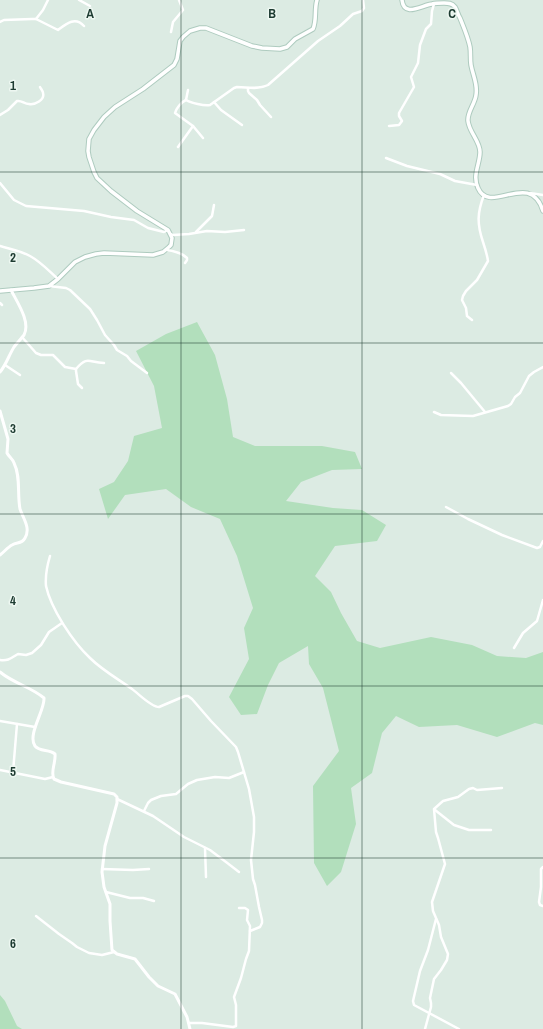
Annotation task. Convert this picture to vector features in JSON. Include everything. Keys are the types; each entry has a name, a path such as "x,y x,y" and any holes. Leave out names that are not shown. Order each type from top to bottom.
{"main road":[{"path":"0,291 49,286 74,262 90,256 104,253 153,255 167,250 172,241 171,234 168,230 136,211 111,191 98,178 91,163 88,151 89,140 94,130 104,117 115,107 143,90 174,65 177,59 180,41 190,31 206,28 252,46 284,48 313,29 316,22 316,0"},
{"path":"402,0 404,6 411,10 434,4 451,4 455,7 466,33 477,88 475,100 468,116 468,122 480,150 475,178 478,188 484,195 491,198 520,192 530,193 537,198 543,211"}],"street":[{"path":"36,19 44,10 48,0"},
{"path":"79,0 90,6"},
{"path":"170,32 174,22 184,10 179,0"},
{"path":"186,100 191,103 206,106 234,88 261,87 271,83 318,41 340,26 353,14 362,11 364,8 363,0"},
{"path":"389,126 399,125 402,121 399,113 414,87 412,77 418,63 420,46 426,29 431,24 434,4"},
{"path":"0,22 4,20 36,19 56,29 59,29 72,22 79,22 84,26"},
{"path":"0,115 8,110 17,101 30,104 40,100 44,93 40,87"},
{"path":"248,88 248,92 257,100 271,117"},
{"path":"188,90 186,100 182,102 176,113 193,126 203,138"},
{"path":"214,102 221,110 242,125"},
{"path":"178,147 193,126"},
{"path":"386,158 407,166 440,174 455,181 477,185"},
{"path":"0,183 14,200 26,206 84,211 134,220 148,228 164,232 168,230"},
{"path":"530,193 543,195"},
{"path":"472,320 467,316 466,308 462,300 466,291 477,280 488,261 478,218 484,195"},
{"path":"195,233 212,216 214,205"},
{"path":"171,234 173,236 207,230 225,232 244,230"},
{"path":"0,246 31,256 58,279"},
{"path":"167,250 186,256 187,259 185,263"},
{"path":"49,286 69,289 77,296 90,309 105,335 117,350 127,356 131,361 147,373"},
{"path":"0,372 14,347 26,330 25,321 12,290"},
{"path":"22,337 36,353 40,355 53,355 65,367 76,369"},
{"path":"82,388 77,380 76,369 80,364 91,360 104,363"},
{"path":"5,365 20,375"},
{"path":"434,412 441,415 473,416 508,406 522,390 529,376 543,368"},
{"path":"451,373 485,412"},
{"path":"0,411 8,440 7,455 14,461 16,468 20,510 28,530 23,542 12,545 0,555"},
{"path":"446,507 502,535 537,548 541,547 543,541"},
{"path":"50,556 46,570 46,585 49,596 62,623 74,640 90,658 155,707 159,707 188,696 236,747 249,789 254,817 251,860 253,879 256,885 262,923 260,927 250,930"},
{"path":"514,648 523,633 537,621 543,600"},
{"path":"0,660 10,660 18,654 26,655 32,653 41,645 49,632 62,623"},
{"path":"0,672 44,698 44,705 35,727 33,739 36,747 55,754 52,774 56,780 116,795 118,799 144,811 184,837 206,848 239,872"},
{"path":"0,721 35,727"},
{"path":"13,772 17,724"},
{"path":"0,770 45,779 53,777"},
{"path":"144,811 151,800 161,796 176,794 188,784 197,780 215,777 229,778 244,772"},
{"path":"434,809 443,801 458,797 469,789 473,788 477,790 502,788"},
{"path":"118,799 105,846 102,869 102,880 110,904 112,950 117,954 134,959 158,986 175,994 181,1003 190,1029"},
{"path":"434,809 454,825 469,830 491,830"},
{"path":"425,1029 430,1012 430,998 434,979 447,960 448,954 437,918 433,911 432,902 445,864 436,832 434,809"},
{"path":"206,848 206,877"},
{"path":"543,866 541,869 539,902 540,905 543,906"},
{"path":"102,869 148,869"},
{"path":"106,892 130,898 143,898 154,901"},
{"path":"189,1023 202,1023 231,1028 236,1026 236,1005 234,997 248,954 250,930 248,910 245,908 239,908"},
{"path":"36,916 77,947 89,953 102,955 114,952"},
{"path":"437,918 428,950 420,970 413,1001 414,1005 430,1012 459,1029"}],"green space":[{"path":"197,322 215,355 227,399 233,437 255,446 322,446 355,452 362,469 332,470 301,482 286,501 333,508 362,510 386,525 377,541 335,546 315,576 331,592 357,641 380,648 431,637 472,645 497,656 526,658 543,652 543,725 535,723 497,737 457,725 419,727 396,716 382,733 372,773 351,788 356,824 341,872 327,886 314,863 313,786 339,751 323,688 309,664 308,646 279,663 268,685 257,714 241,715 229,697 249,659 244,628 253,608 237,556 220,519 191,507 166,489 125,495 108,519 99,489 114,482 128,461 134,436 162,428 154,386 136,351 166,334"},
{"path":"0,995 5,1001 17,1026 22,1029 0,1029"}]}
